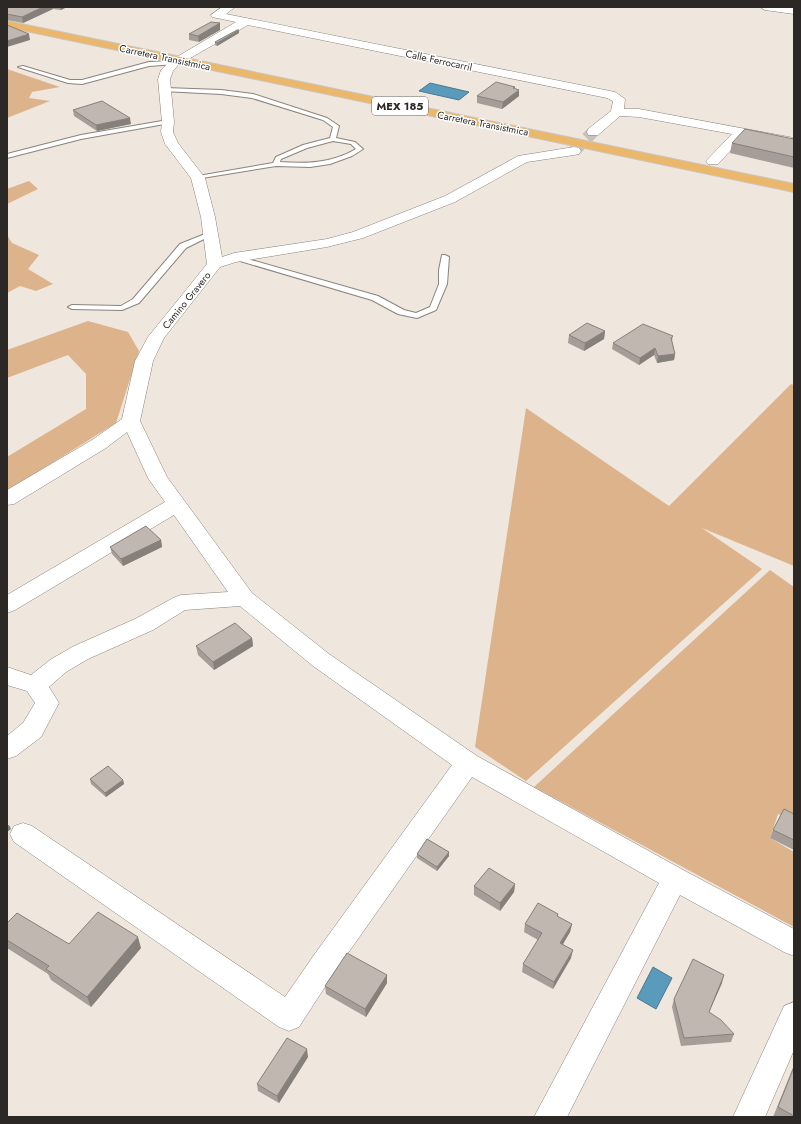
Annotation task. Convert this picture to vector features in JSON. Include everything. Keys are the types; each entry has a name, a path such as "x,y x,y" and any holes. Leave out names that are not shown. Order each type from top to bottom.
{"main road":[{"name":"Carretera Transistmica","path":"7,15 181,59 271,70 794,177"},
{"name":"Carretera Transistmica","path":"7,24 181,59 794,188"}],"street":[{"path":"207,7 226,9"},
{"path":"760,8 794,11"},
{"path":"226,9 216,15 246,21"},
{"path":"181,59 246,21"},
{"name":"Calle Ferrocarril","path":"246,21 611,95 619,99 617,112"},
{"name":"Camino Gravero","path":"131,421 144,361 156,337 215,264 208,217 198,178 172,144 167,132 168,122 164,78 167,70 181,59"},
{"path":"593,132 617,112 639,113 794,142"},
{"path":"714,161 741,132"},
{"path":"215,264 234,258 327,243 358,235 450,199 523,159 574,152"},
{"path":"7,499 99,444 131,421 158,478 244,598 321,660 468,763 675,879 794,943"},
{"path":"7,605 177,504"},
{"path":"35,685 58,666 80,653 145,624 181,603 244,598"},
{"path":"7,676 35,685 47,703 32,730 7,750"},
{"path":"24,834 289,1017 324,964 468,763"},
{"path":"550,1117 675,879"},
{"path":"749,1117 794,1016"}],"lane":[{"path":"21,67 70,82 82,82 149,64 181,59"},
{"path":"165,90 220,92 253,96 325,119 336,126 333,139"},
{"path":"7,156 81,137 168,122"},
{"path":"198,178 276,164 326,164 347,157 360,149 353,143 333,139 316,142 293,150 278,158 276,164"},
{"path":"72,307 122,308 136,301 183,246 210,234"},
{"path":"234,258 375,298 401,312 418,316 433,308 443,284 445,257"}],"shaded area":[{"path":"7,69 60,87 32,92 29,98 50,101 7,118"},
{"path":"29,181 38,189 7,204 7,189"},
{"path":"7,235 12,243 39,255 28,269 53,284 36,291 20,286 7,293"},
{"path":"88,321 128,332 139,351 116,423 7,491 7,457 86,409 86,374 68,355 7,378 7,350"},
{"path":"791,384 794,385 794,566 702,528 762,569 526,781 475,747 526,408 669,506"},
{"path":"770,570 794,587 794,820 778,814 770,838 794,852 794,927 534,787"}],"water":[{"path":"430,83 469,92 459,100 419,91"},
{"path":"653,967 672,978 656,1009 637,998"}],"building":[{"path":"7,7 43,7 22,17 7,14"},
{"path":"211,22 220,23 198,36 189,34"},
{"path":"7,25 29,34 7,41"},
{"path":"239,30 217,43 215,42"},
{"path":"496,82 515,87 513,88 519,90 503,102 477,96"},
{"path":"102,101 130,118 96,125 73,110"},
{"path":"745,129 794,139 794,157 732,143"},
{"path":"587,323 605,331 585,343 569,335"},
{"path":"643,324 673,336 671,338 675,354 658,356 655,348 640,358 613,343"},
{"path":"146,526 161,540 121,559 110,547"},
{"path":"235,623 252,638 213,662 196,646"},
{"path":"108,766 123,780 105,793 90,779"},
{"path":"784,809 794,814 794,840 773,830"},
{"path":"427,839 449,852 437,867 417,854"},
{"path":"489,868 515,884 500,903 474,886"},
{"path":"538,903 572,924 560,943 573,950 554,982 523,964 542,933 525,924"},
{"path":"98,912 138,937 87,997 46,969 49,966 7,940 7,923 17,913 69,944"},
{"path":"347,953 387,975 365,1009 325,986"},
{"path":"693,959 724,975 709,1012 721,1020 734,1034 684,1038 674,999"},
{"path":"287,1038 307,1049 277,1096 257,1084"},
{"path":"794,1067 794,1116 778,1107"}],"tunnel":[{"path":"574,151 593,132"}]}
